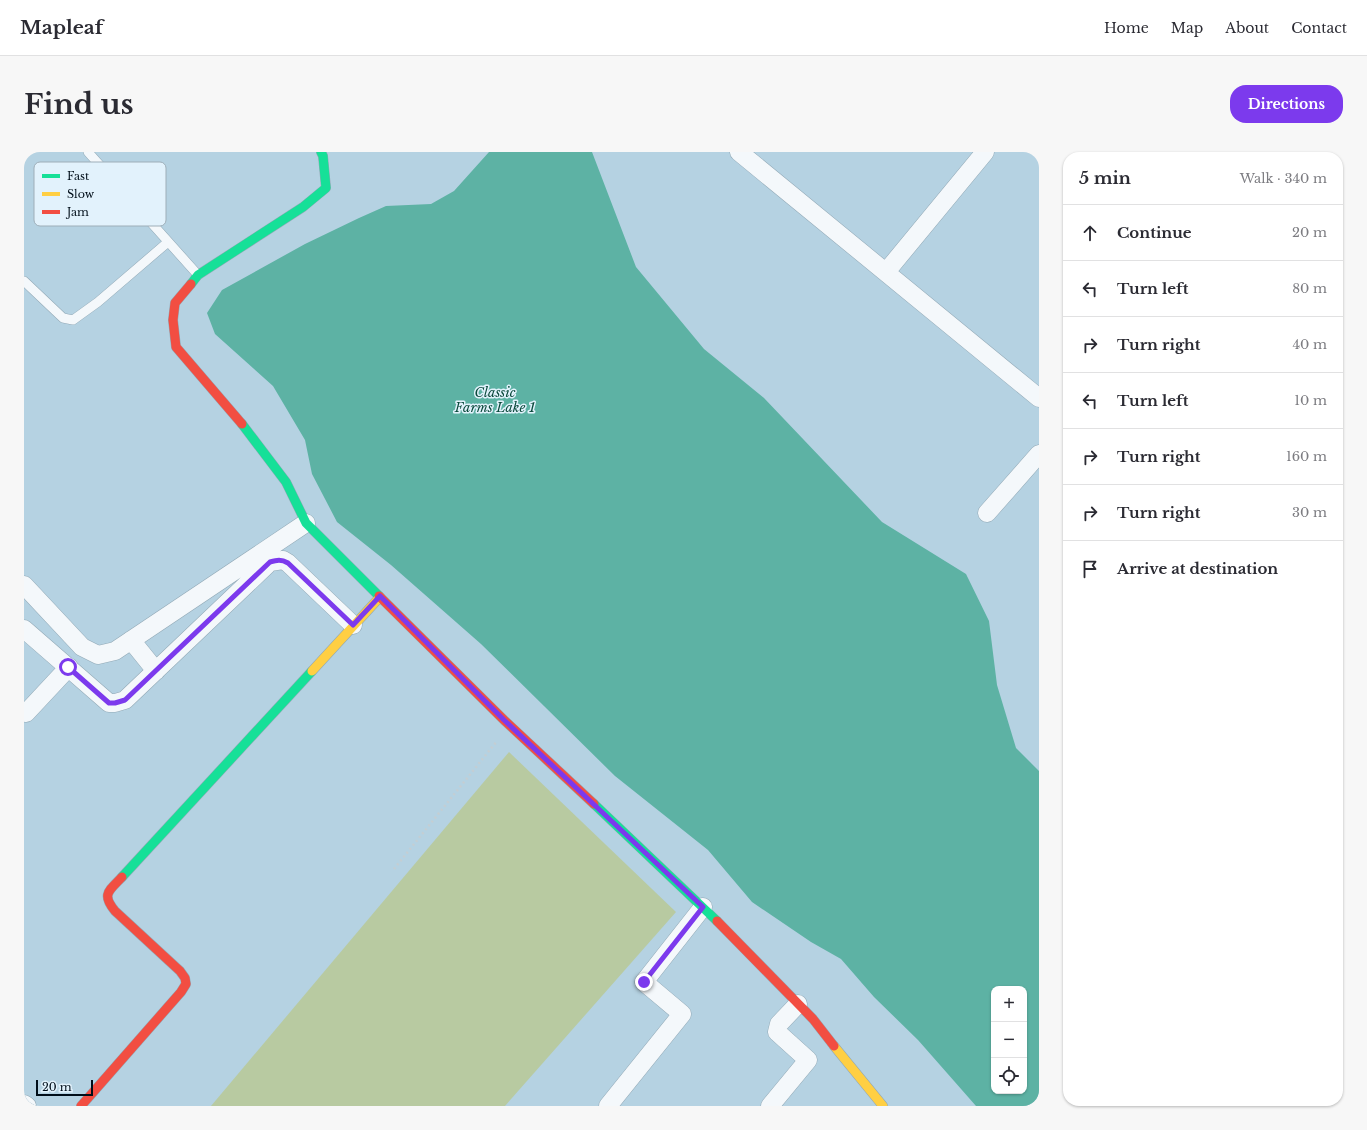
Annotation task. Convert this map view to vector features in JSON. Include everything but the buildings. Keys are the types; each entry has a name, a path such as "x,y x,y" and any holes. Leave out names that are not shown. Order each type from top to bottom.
{"street":[{"path":"320,152 323,156 326,188 303,207 198,275 175,303 173,320 176,347 240,422 286,482 306,523 510,725 703,907 813,1019 883,1106"},
{"path":"739,152 1039,398"},
{"path":"886,272 985,152"},
{"path":"987,513 1039,454"},
{"path":"24,585 82,647 98,655 106,654 115,651 306,523"},
{"path":"24,629 109,703 115,703 125,700 270,562 283,560 288,563 353,625"},
{"path":"81,1106 181,992 186,984 185,978 180,971 115,911 108,902 107,896 111,889 380,596"},
{"path":"131,640 156,671"},
{"path":"26,713 68,667"},
{"path":"608,1106 682,1014 644,982 703,907"},
{"path":"770,1106 808,1060 777,1032 779,1024 798,1004"}],"lane":[{"path":"88,152 97,162"},
{"path":"154,226 198,275"},
{"path":"24,281 63,318 73,320 98,302 168,242"}],"path":[{"path":"394,869 510,725"}],"shaded area":[{"path":"509,752 676,912 505,1106 211,1106"}],"water":[{"name":"Classic Farms Lake 1","path":"489,152 592,152 636,267 704,349 764,398 882,522 966,574 989,621 997,685 1016,748 1039,771 1039,1106 976,1106 918,1040 874,997 841,959 811,942 752,902 708,850 615,776 481,644 391,565 337,522 312,474 305,440 273,386 215,334 207,313 222,290 305,244 386,206 431,204 454,191"}],"traffic: fast":[{"path":"191,284 198,275 303,207 326,188 323,156 321,152"},
{"path":"242,424 286,482 306,523 379,596"},
{"path":"122,877 312,671"},
{"path":"594,804 717,921"}],"traffic: slow":[{"path":"312,671 380,597"},
{"path":"834,1046 883,1106"}],"traffic: jam":[{"path":"191,284 175,303 173,320 176,347 242,424"},
{"path":"379,596 504,720 594,804"},
{"path":"81,1106 181,992 186,984 185,978 180,971 115,911 108,900 108,893 110,889 122,877"},
{"path":"717,921 813,1019 834,1046"}],"route":[{"path":"68,667 109,703 125,700 270,562 278,560 283,560 294,568 353,625 380,596 504,720 703,907 644,982"}]}
